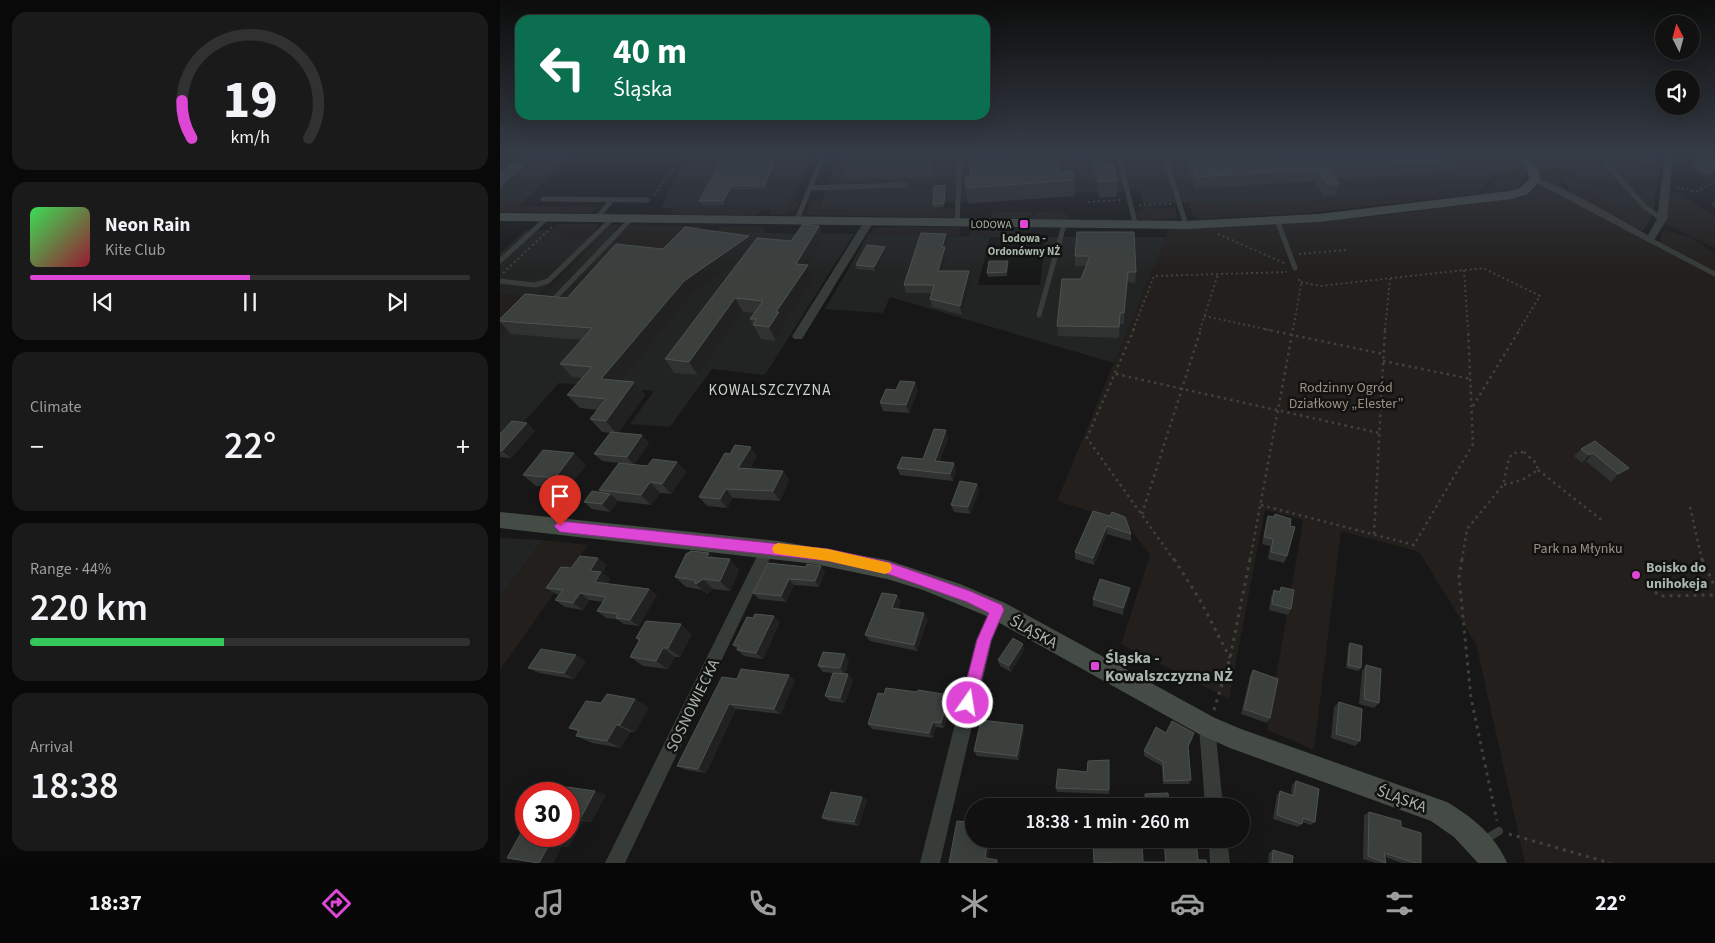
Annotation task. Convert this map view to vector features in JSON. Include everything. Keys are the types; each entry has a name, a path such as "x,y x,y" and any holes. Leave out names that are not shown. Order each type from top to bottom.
{"street":[{"name":"LODOWA","path":"500,217 548,224 596,218 868,223 1191,225 1360,214 1514,194"},
{"path":"1569,195 1650,240 1662,219 1665,194"},
{"path":"798,336 868,223"},
{"name":"ŚLĄSKA","path":"500,520 828,555 888,568 943,586 997,610 1207,726 1238,740 1438,811 1490,837 1494,863"},
{"name":"SOSNOWIECKA","path":"615,863 768,548"},
{"path":"930,863 982,649 997,610"},
{"path":"1207,726 1213,798"},
{"path":"1219,848 1220,863"}],"lane":[{"path":"796,222 807,194"},
{"path":"957,224 958,194"},
{"path":"1127,194 1136,226"},
{"path":"1177,194 1191,225"},
{"path":"1633,194 1644,208 1662,219"},
{"path":"543,199 648,201"},
{"path":"596,218 612,200"},
{"path":"500,281 535,285 548,281 612,219"},
{"path":"553,300 631,219"},
{"path":"1277,220 1295,268"},
{"path":"500,261 548,224"},
{"path":"1039,314 1064,225"},
{"path":"1650,240 1715,274"}],"path":[{"path":"648,201 653,194"},
{"path":"1088,202 1121,200"},
{"path":"1130,205 1167,203 1180,205"},
{"path":"500,275 548,224"},
{"path":"1191,225 1295,268"},
{"path":"1290,254 1346,250"},
{"path":"1301,282 1320,286 1483,268 1540,296 1472,408"},
{"path":"1261,505 1414,545 1473,444 1464,270"},
{"path":"1207,726 1220,694 1230,658 1261,505 1301,282 1296,271 1154,276 1116,374 1087,438 1142,514 1214,623 1230,658"},
{"path":"1142,514 1218,274"},
{"path":"1374,534 1383,354 1390,279"},
{"path":"1204,316 1383,354"},
{"path":"1383,361 1471,378"},
{"path":"1116,374 1379,433"},
{"path":"1604,522 1538,470 1536,463 1531,457 1524,452 1513,453 1509,458 1503,484 1467,529 1459,577 1471,698 1490,837 1610,863"},
{"path":"1503,484 1523,480 1533,476 1538,470"},
{"path":"1690,506 1704,567 1715,587"},
{"path":"1655,592 1660,596 1715,596"}],"shaded area":[{"path":"500,194 531,194 519,206 500,206"},
{"path":"668,194 792,194 786,209 661,208"},
{"path":"824,194 1075,194 1075,196 967,204 967,201 935,203 933,211 819,210"},
{"path":"1099,194 1117,194 1117,196 1100,198"},
{"path":"1140,194 1409,194 1219,207 1201,202 1143,204"},
{"path":"1594,194 1656,194 1653,214 1643,231 1618,216"},
{"path":"526,230 854,234 765,375 712,369 670,427 630,424 654,391 559,383 500,448 500,253"},
{"path":"868,235 990,237 978,285 1040,285 1046,237 1167,237 1114,363 890,297 883,313 825,309"},
{"path":"500,538 543,540 500,597"}],"green space":[{"path":"792,194 796,194 794,200 798,203 796,209 784,215 770,214 771,209 786,209"},
{"path":"1409,194 1476,194 1307,213 1198,219 1193,216 1189,203 1201,202 1220,207"},
{"path":"1529,194 1559,194 1715,276 1715,863 1525,863 1476,644 1419,552 1341,531 1314,750 1267,730 1303,520 1265,510 1229,699 1121,644 1150,555 1125,522 1057,501 1169,229 1279,224 1379,216 1520,198"},
{"path":"1594,194 1618,216 1643,231 1635,229 1571,195"},
{"path":"1668,194 1678,194 1715,215 1715,248 1665,224"},
{"path":"822,200 819,210 933,211 934,208 955,209 954,216 950,218 809,215 807,211 810,202"},
{"path":"1152,205 1154,209 1174,207 1177,216 1174,219 1139,220 1136,213 1142,209 1141,206"},
{"path":"500,206 601,207 590,213 500,212"},
{"path":"673,207 763,209 757,215 673,214 671,212"},
{"path":"996,212 1036,212 1021,218 992,218 991,214"},
{"path":"1039,212 1064,213 1069,217 1067,220 1030,219"},
{"path":"558,224 599,224 593,233 586,238 567,240 570,235 551,234 545,239 541,239"},
{"path":"610,225 619,225 614,231 607,231 500,337 500,294 537,297"},
{"path":"629,225 701,226 701,228 663,262 660,249 613,243"},
{"path":"721,227 763,227 765,233 715,233"},
{"path":"958,227 961,230 959,237 868,235 876,228"},
{"path":"971,230 1015,231 1016,240 1011,237 968,237"},
{"path":"1666,230 1692,238 1715,253 1713,254 1715,256 1715,272 1660,243 1662,231"},
{"path":"543,540 588,545 500,670 500,597"}],"building":[{"path":"703,194 727,194 723,201 699,201"},
{"path":"934,194 944,194 944,203 933,204"},
{"path":"803,224 819,226 796,264 808,265 776,312 779,312 769,327 753,325 757,319 750,319 763,301 735,298 689,362 665,359 757,238 791,241"},
{"path":"685,227 749,236 684,281 601,379 634,382 606,421 590,419 606,399 567,395 592,367 560,364 592,328 500,321 500,319 525,294 567,298 616,244 663,249"},
{"path":"1077,232 1134,232 1136,272 1128,272 1124,313 1120,313 1119,327 1057,326 1062,279 1081,279 1090,256 1075,256"},
{"path":"921,233 946,234 942,247 945,247 938,271 969,271 960,306 930,299 934,285 904,285"},
{"path":"867,245 885,247 874,267 856,265"},
{"path":"989,261 1008,261 1006,272 987,273"},
{"path":"900,381 915,382 906,405 880,403 886,389 896,390"},
{"path":"512,421 527,423 502,451 500,450 500,434"},
{"path":"934,429 946,430 935,461 954,463 950,474 897,468 902,457 923,459"},
{"path":"611,432 642,435 627,457 594,454"},
{"path":"1595,441 1629,468 1618,474 1593,453 1589,455 1581,449"},
{"path":"735,445 751,447 738,468 783,471 773,491 726,489 720,499 699,497 725,453 730,454"},
{"path":"543,450 574,453 555,478 523,475"},
{"path":"653,459 677,462 662,484 650,482 641,495 599,490 619,463 647,466"},
{"path":"960,481 977,484 968,507 951,505"},
{"path":"592,491 610,494 602,504 584,502"},
{"path":"1093,511 1110,516 1112,512 1125,517 1131,534 1107,526 1093,558 1075,552"},
{"path":"1275,514 1291,519 1290,526 1295,527 1287,556 1271,552 1273,539 1264,537 1268,516 1274,517"},
{"path":"691,551 709,553 706,557 730,559 720,581 703,579 696,584 694,580 675,577 686,554"},
{"path":"580,556 598,558 590,571 601,572 595,582 649,589 630,620 616,618 618,614 597,611 606,597 580,593 573,603 555,600 563,590 546,588 561,567 571,568"},
{"path":"768,563 806,567 807,564 821,566 815,581 789,579 781,596 753,593"},
{"path":"1100,579 1130,588 1123,608 1093,599"},
{"path":"1281,587 1294,590 1291,609 1272,604 1274,590 1280,592"},
{"path":"882,593 897,595 892,608 924,613 914,645 865,635"},
{"path":"755,614 774,616 756,653 737,650 739,646 733,645 747,617 753,618"},
{"path":"646,621 681,624 668,648 663,648 656,661 630,657 640,639 636,638"},
{"path":"1013,638 1023,644 1009,666 998,660"},
{"path":"1350,643 1362,646 1361,668 1348,665"},
{"path":"541,649 576,655 564,673 528,668"},
{"path":"823,652 845,654 840,668 818,666"},
{"path":"1366,665 1381,669 1379,703 1364,699"},
{"path":"741,669 789,675 774,709 729,704 698,769 677,766 722,677 737,679"},
{"path":"1253,670 1278,679 1270,718 1244,709"},
{"path":"833,673 848,674 840,698 825,696"},
{"path":"886,688 917,692 918,690 949,695 941,723 933,722 929,733 868,724 878,693 884,694"},
{"path":"607,694 635,699 620,725 616,725 607,741 576,736 579,730 569,728 586,701 601,703"},
{"path":"1339,702 1362,709 1360,741 1336,734"},
{"path":"981,720 1023,725 1017,756 974,751"},
{"path":"1172,721 1194,733 1188,746 1191,780 1164,781 1163,762 1144,751 1156,727 1166,733"},
{"path":"1109,760 1109,790 1056,788 1058,769 1087,772 1088,761"},
{"path":"1296,781 1319,789 1315,822 1303,818 1302,824 1277,815 1280,791 1294,796"},
{"path":"580,789 595,791 580,819"},
{"path":"831,792 862,797 854,822 822,818"},
{"path":"1168,793 1168,798 1145,798 1145,794"},
{"path":"1369,812 1401,821 1401,827 1421,833 1421,863 1415,863 1384,853 1386,863 1368,856"},
{"path":"957,821 965,822 965,848 987,848 985,858 997,860 997,863 949,863"},
{"path":"515,844 515,847 548,847 539,863 507,858"},
{"path":"1093,848 1142,848 1143,862 1166,862 1165,848 1197,848 1198,860 1206,860 1207,863 1094,863"},
{"path":"1273,850 1293,856 1292,863 1272,863"}],"slow traffic":[{"path":"778,549 828,555 885,568"}],"place":[{"name":"Lodowa - Ordonówny NŻ","path":"1024,224"},
{"name":"Boisko do unihokeja","path":"1636,575"},
{"name":"Śląska - Kowalszczyzna NŻ","path":"1095,666"}],"district":[{"name":"KOWALSZCZYZNA","path":"770,390"}],"route":[{"path":"560,526 828,555 888,568 970,597 997,610 984,640 968,703"}],"park label":[{"name":"Rodzinny Ogród Działkowy „Elester”","path":"1346,396"},
{"name":"Park na Młynku","path":"1578,548"}]}
